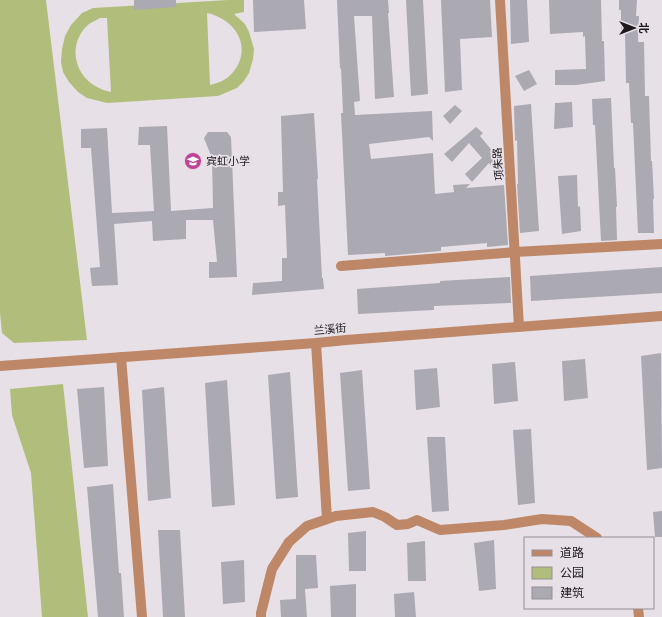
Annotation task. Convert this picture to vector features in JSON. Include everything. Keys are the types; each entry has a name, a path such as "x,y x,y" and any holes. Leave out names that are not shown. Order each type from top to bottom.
{"street":[{"name":"项朱路","path":"500,0 520,327"},
{"path":"341,266 515,252 662,244"},
{"name":"兰溪街","path":"0,366 662,316"},
{"path":"316,343 327,519"},
{"path":"121,357 142,617"},
{"path":"261,617 272,569 289,542 307,526 336,516 373,512 385,517 397,526 408,524 417,520 440,530 504,526 542,519 572,521 596,537"}],"green space":[{"path":"0,0 46,0 87,340 14,343 2,333 0,313"},
{"path":"244,0 244,12 234,14 245,24 254,49 249,73 237,88 218,96 107,103 87,98 78,92 69,82 63,72 61,62 65,36 71,25 82,13 93,8","holes":["207,13 224,20 231,26 237,33 242,48 241,56 234,71 227,78 210,85","100,18 107,18 111,92 90,83 83,76 76,59 76,49 82,32 89,24"]},
{"path":"63,384 88,617 42,617 31,473 12,415 10,389"}],"building":[{"path":"134,0 176,0 176,7 134,10"},
{"path":"253,0 304,0 306,29 254,32"},
{"path":"337,0 388,0 394,97 375,99 372,16 354,16 360,101 354,102 355,115 432,111 433,141 429,137 369,144 371,159 433,153 435,194 454,192 453,185 470,184 466,188 504,185 508,245 487,247 487,243 441,247 441,251 385,256 385,253 348,255"},
{"path":"406,0 423,0 428,94 411,96"},
{"path":"441,0 490,0 492,37 460,39 462,90 445,92"},
{"path":"510,0 527,0 529,42 511,44"},
{"path":"549,0 601,0 605,81 576,85 555,85 555,70 586,69 585,36 583,37 583,32 550,34"},
{"path":"619,0 637,0 636,16 639,16 638,42 644,42 645,96 649,96 654,199 654,233 638,233 633,123 631,123 629,83 626,83 625,32 621,32 621,10 619,10"},
{"path":"529,70 537,84 524,91 515,76"},
{"path":"611,98 617,207 617,240 601,241 595,125 593,125 592,99"},
{"path":"572,102 573,127 554,129 555,103"},
{"path":"531,104 539,231 520,233 517,184 517,140 515,141 514,106"},
{"path":"455,105 462,111 450,124 443,116"},
{"path":"314,113 322,278 324,289 252,295 253,283 282,281 282,258 287,258 285,205 278,206 278,192 283,192 281,116"},
{"path":"167,126 171,211 213,208 212,158 204,138 208,132 227,132 231,137 237,277 209,278 209,262 217,262 213,220 186,220 186,239 153,241 152,221 114,224 118,285 92,286 90,268 100,267 91,148 81,148 81,129 107,128 112,213 154,211 150,145 138,145 139,127"},
{"path":"476,127 483,133 480,136 499,159 492,167 489,163 472,182 465,174 482,158 469,143 452,162 444,154"},
{"path":"577,175 578,207 580,206 581,231 562,234 558,176"},
{"path":"662,267 662,293 531,301 530,276"},
{"path":"510,277 511,303 434,306 434,310 358,314 357,289 440,283 440,281"},
{"path":"661,353 662,468 647,470 641,356"},
{"path":"585,359 588,398 564,401 562,361"},
{"path":"515,362 518,401 494,404 492,364"},
{"path":"437,368 440,407 416,410 414,370"},
{"path":"362,370 370,489 348,491 340,373"},
{"path":"290,372 298,497 276,499 268,375"},
{"path":"227,380 235,505 212,507 205,383"},
{"path":"104,387 108,466 84,468 77,389"},
{"path":"164,387 171,498 148,501 142,390"},
{"path":"531,429 535,503 518,505 513,430"},
{"path":"427,437 445,437 449,511 432,512"},
{"path":"113,484 119,573 121,573 124,617 98,617 87,487"},
{"path":"662,511 662,537 655,537 653,512"},
{"path":"158,530 180,530 185,617 163,617"},
{"path":"366,531 366,571 349,571 348,533"},
{"path":"494,540 496,589 479,591 474,543"},
{"path":"425,541 426,581 408,581 407,543"},
{"path":"296,555 316,555 318,588 305,589 307,617 281,617 280,600 296,599"},
{"path":"244,560 245,602 223,604 221,562"},
{"path":"356,584 356,617 331,617 330,586"},
{"path":"414,592 416,617 395,617 394,594"}],"place":[{"name":"宾虹小学","path":"193,161"}]}
